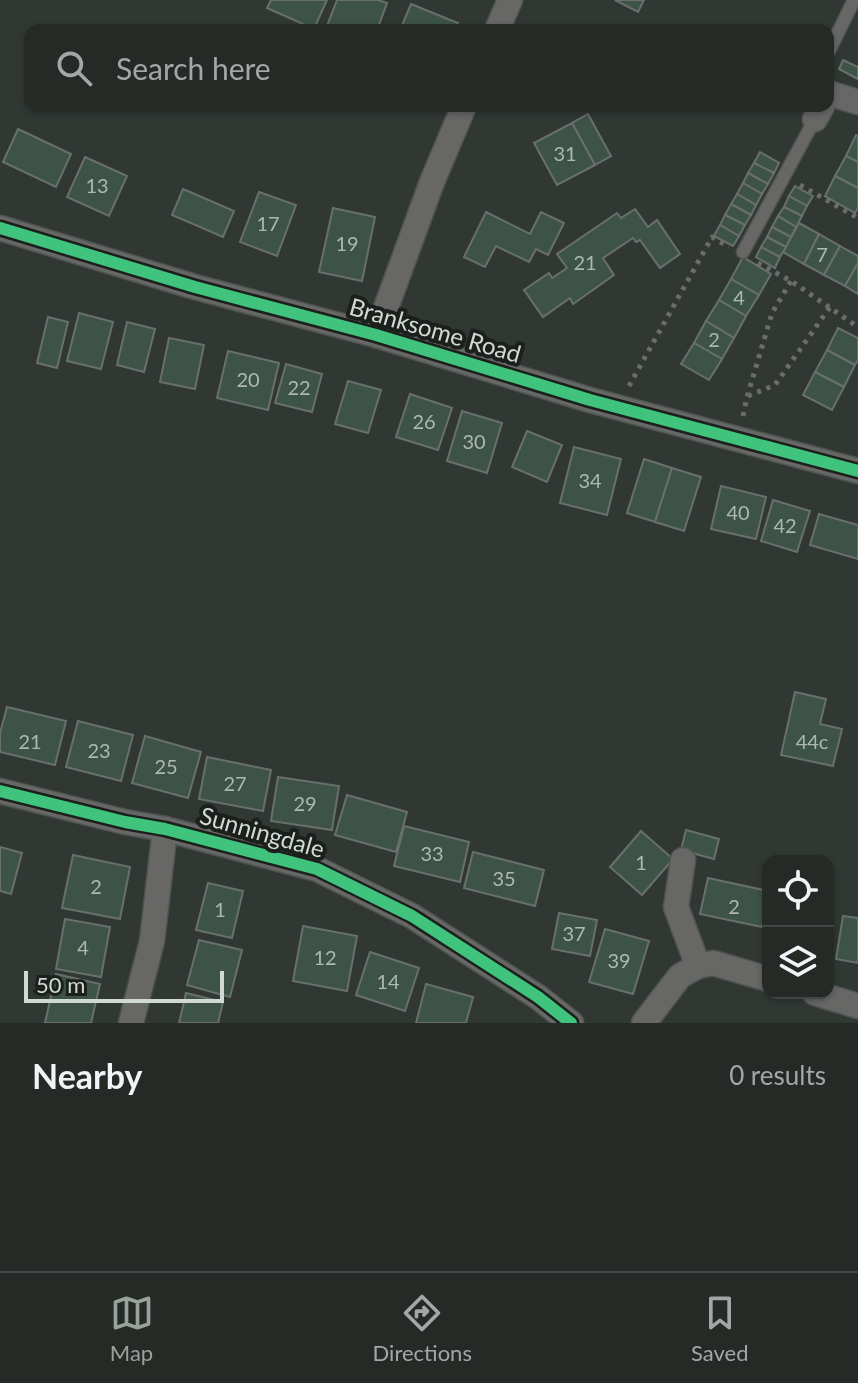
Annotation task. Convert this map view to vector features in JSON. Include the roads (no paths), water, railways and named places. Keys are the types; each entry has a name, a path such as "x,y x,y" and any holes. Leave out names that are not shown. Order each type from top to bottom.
{"street":[{"path":"500,24 510,0"},
{"path":"834,96 858,102"},
{"path":"376,335 432,182 461,112"},
{"name":"Branksome Road","path":"0,228 623,409 858,470"},
{"name":"Sunningdale","path":"0,791 165,829 317,869 412,916 538,997 571,1023"},
{"path":"131,1023 152,941 165,829"},
{"path":"683,860 676,907 698,966"},
{"path":"644,1023 680,976 698,966 713,963 762,977"},
{"path":"834,999 858,1006"}],"lane":[{"path":"834,41 854,0"},
{"path":"743,252 818,112"}]}
